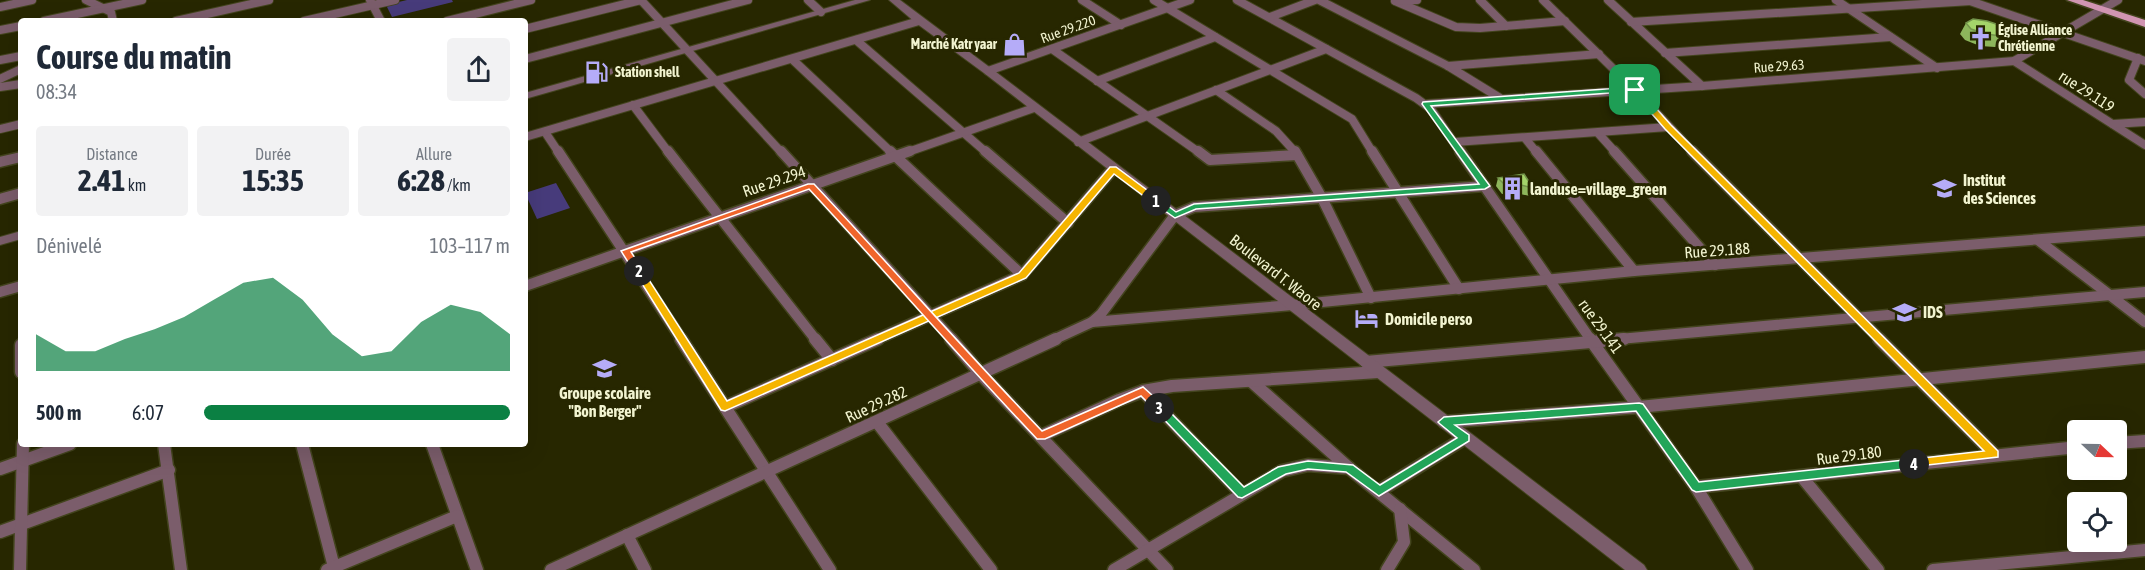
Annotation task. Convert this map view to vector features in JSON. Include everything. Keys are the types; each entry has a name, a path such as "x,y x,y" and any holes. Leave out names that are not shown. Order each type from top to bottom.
{"main road":[{"path":"2072,0 2145,19"},
{"path":"2085,0 2145,24"}],"street":[{"path":"0,7 32,0"},
{"path":"86,0 111,12 112,18"},
{"path":"58,18 142,0"},
{"path":"189,18 269,0"},
{"path":"315,18 371,3 395,0"},
{"path":"459,18 531,0"},
{"path":"528,28 641,0 933,317 981,374 1167,570"},
{"path":"528,58 748,0"},
{"path":"808,0 821,12"},
{"path":"528,95 865,0"},
{"name":"Boulevard T. Waore","path":"894,0 1638,570"},
{"path":"1082,0 1121,25"},
{"path":"1154,0 1352,119 1459,290"},
{"name":"Rue 29.220","path":"988,71 1190,0"},
{"path":"1238,0 1426,104"},
{"path":"1270,17 1317,0 1448,66 1500,98"},
{"path":"1394,1 1417,0"},
{"path":"1480,0 1506,26"},
{"path":"1543,0 1635,90 1668,127 1994,454"},
{"path":"1608,0 1702,86"},
{"path":"1836,0 1937,68"},
{"name":"Rue 29.63","path":"1426,104 1702,86 2014,61 2118,0"},
{"path":"1394,1 1456,27 1564,21"},
{"path":"1631,22 1969,1 2141,60 2129,80 2145,94"},
{"path":"371,3 379,18"},
{"path":"528,136 919,21"},
{"path":"0,30 18,27"},
{"path":"1097,81 1215,37"},
{"path":"1665,52 1890,37"},
{"path":"856,40 1068,223"},
{"path":"1052,49 1212,160 1297,155"},
{"path":"1078,142 1326,49"},
{"path":"1448,66 1599,54"},
{"path":"0,60 18,57"},
{"path":"792,59 1022,276"},
{"name":"rue 29.119","path":"2014,61 2145,145"},
{"path":"0,79 18,70"},
{"path":"0,87 18,84"},
{"path":"1216,90 1276,131 1297,155 1322,198 1371,298"},
{"name":"rue 29.141","path":"1426,104 1455,142 1548,281 1696,487 1747,570"},
{"path":"633,105 718,218 831,360"},
{"name":"Rue 29.294","path":"528,285 1034,108"},
{"path":"2112,124 2145,122"},
{"path":"0,129 18,125"},
{"path":"1455,142 1668,127"},
{"path":"544,132 626,251 765,472 830,570"},
{"path":"1598,133 1715,264"},
{"path":"1525,138 1634,271"},
{"path":"0,162 18,158"},
{"path":"725,407 1022,276 1113,169"},
{"path":"1175,215 1194,207 1485,186"},
{"path":"0,198 18,194"},
{"name":"Rue 29.282","path":"550,570 1092,322 1101,314 1175,215"},
{"name":"Rue 29.188","path":"1092,322 1459,290 1634,271 2145,231"},
{"path":"0,241 18,236"},
{"path":"2038,240 2145,322"},
{"path":"0,292 18,287"},
{"path":"1366,362 2145,292"},
{"path":"1444,422 1639,407 2145,357"},
{"path":"1041,436 1143,391 1172,386 1378,372"},
{"path":"1251,381 1349,468 1474,570"},
{"path":"1143,391 1242,494"},
{"path":"877,422 991,570"},
{"path":"1379,491 1465,438"},
{"path":"2127,442 2145,441"},
{"path":"20,570 23,447"},
{"path":"0,468 61,447"},
{"path":"165,447 181,570"},
{"path":"303,447 331,568 457,516"},
{"path":"433,447 477,570"},
{"name":"Rue 29.180","path":"1696,487 2067,448"},
{"path":"1114,570 1282,471 1308,465 1349,468"},
{"path":"0,532 169,470"},
{"path":"1802,477 1878,570"},
{"path":"1387,570 1401,551 1406,535 1400,509"},
{"path":"627,535 645,570"},
{"path":"1933,570 2145,550"}],"shaded area":[{"path":"407,0 452,0 453,2 392,17 386,5"},
{"path":"556,183 570,208 537,219 528,200 528,192"}],"building":[{"path":"1973,19 2002,26 2006,32 2001,36 1971,29 1966,23"},
{"path":"1524,174 1533,188 1517,184 1505,185 1498,178"}],"place":[{"name":"Église Alliance Chrétienne","path":"1980,38"},
{"name":"Marché Katr yaar","path":"1015,44"},
{"name":"Station shell","path":"597,72"},
{"name":"landuse=village_green","path":"1512,189"},
{"name":"Institut des Sciences","path":"1945,189"},
{"name":"IDS","path":"1905,312"},
{"name":"Domicile perso","path":"1367,319"},
{"name":"Groupe scolaire \"Bon Berger\"","path":"605,368"}],"route":[{"path":"1635,90 1426,104 1485,186 1194,207 1175,215 1113,169 1022,276 933,317 725,407 626,251 811,185 933,317 981,374 1041,436 1143,391 1242,494 1282,471 1308,465 1349,468 1379,491 1465,438 1444,422 1639,407 1696,487 1994,454 1668,127 1635,90"}]}
